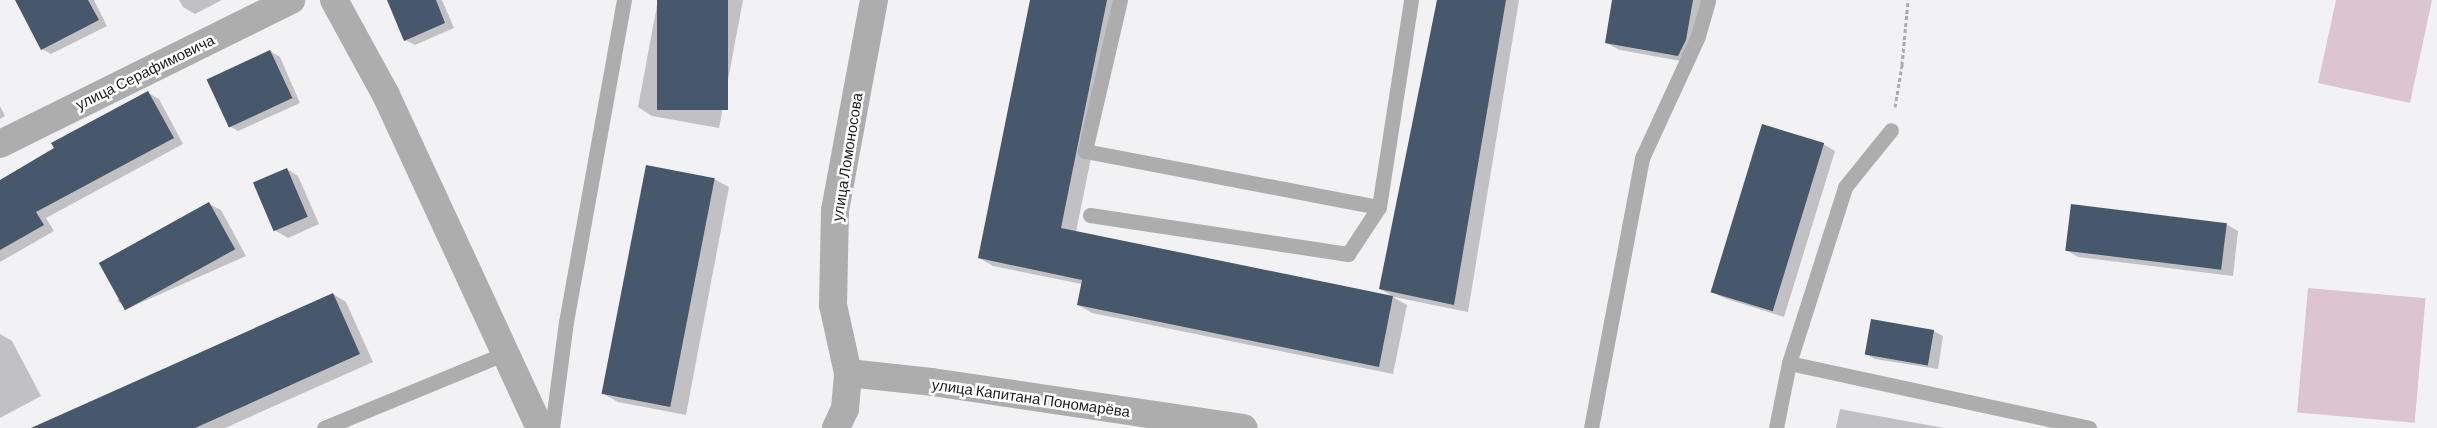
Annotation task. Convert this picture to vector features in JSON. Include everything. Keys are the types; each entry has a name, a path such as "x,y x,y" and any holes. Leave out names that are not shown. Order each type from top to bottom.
{"street":[{"name":"улица Серафимовича","path":"0,144 291,0"},
{"path":"334,0 386,95 540,428"},
{"name":"улица Ломоносова","path":"836,428 845,409 848,373 834,306 835,210 874,0"},
{"name":"улица Капитана Пономарёва","path":"848,373 932,382 1127,420 1244,428"}],"lane":[{"path":"552,428 566,322 624,0"},
{"path":"1120,0 1085,151 1379,208"},
{"path":"1090,216 1348,254 1379,208 1411,0"},
{"path":"1590,428 1642,158 1698,36 1708,0"},
{"path":"1776,428 1789,363 1845,187 1891,130"},
{"path":"324,428 506,353"},
{"path":"1789,363 2089,428"}],"path":[{"path":"1891,130 1902,65 1908,0"}],"shaded area":[{"path":"2336,0 2432,0 2410,103 2318,83"},
{"path":"2308,288 2426,298 2415,423 2297,413"}],"building":[{"path":"15,0 88,0 99,20 41,50"},
{"path":"387,0 436,0 445,23 404,41"},
{"path":"657,0 728,0 728,110 657,110"},
{"path":"1030,0 1107,0 1061,228 1393,296 1379,367 1077,305 1082,280 978,258"},
{"path":"1437,0 1506,0 1454,305 1379,289"},
{"path":"1612,0 1693,0 1686,40 1678,56 1605,43"},
{"path":"270,50 292,98 229,128 207,80"},
{"path":"148,91 174,138 36,212 44,225 0,250 0,180 54,148 51,143"},
{"path":"1762,124 1824,143 1773,311 1711,292"},
{"path":"646,165 715,178 670,407 602,394"},
{"path":"287,168 308,217 274,231 253,182"},
{"path":"209,202 235,249 125,310 99,263"},
{"path":"2071,204 2227,223 2221,270 2065,251"},
{"path":"333,293 360,354 195,428 31,428"},
{"path":"1871,319 1934,330 1928,366 1865,354"}]}
